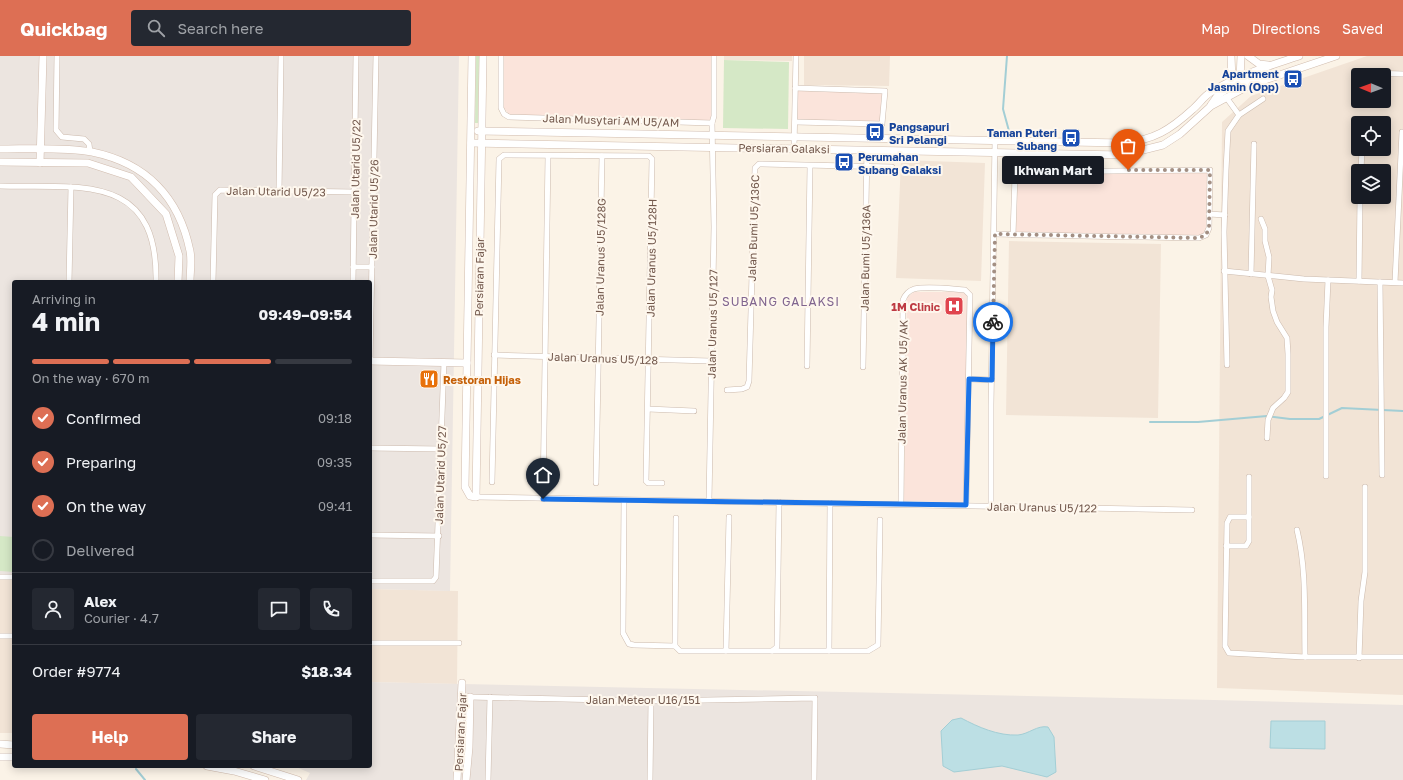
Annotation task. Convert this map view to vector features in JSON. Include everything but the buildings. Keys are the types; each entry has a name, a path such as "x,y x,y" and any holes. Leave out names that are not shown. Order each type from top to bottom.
{"main road":[{"path":"40,163 43,56"},
{"name":"Persiaran Fajar","path":"472,56 465,487 470,496 476,497 482,56"},
{"path":"1231,56 1237,79"},
{"path":"1237,79 1241,56"},
{"path":"1248,56 1259,64 1272,65"},
{"name":"Persiaran Galaksi","path":"471,131 712,137 1123,143 1145,140 1161,134 1176,124 1208,93 1237,79 1299,56"},
{"name":"Persiaran Galaksi","path":"471,143 1123,155 1144,151 1163,145 1180,134 1211,106 1226,97 1274,77 1336,56"},
{"path":"1211,106 1218,95 1237,79 1268,76 1274,77"},
{"path":"0,149 90,152 129,164 142,171 170,199 179,215 190,252 190,280"},
{"path":"0,162 88,164 130,177 166,214 178,256 178,280"},
{"path":"467,363 474,352 479,291"},
{"path":"372,361 471,364 473,369 477,432"},
{"name":"Persiaran Fajar","path":"457,780 462,683"},
{"name":"Persiaran Fajar","path":"466,780 469,747 470,697"},
{"path":"0,744 12,745"},
{"path":"0,757 12,757"},
{"path":"218,768 266,780"},
{"path":"260,768 298,780"}],"street":[{"path":"58,56 56,130 62,137 84,139 89,144 90,152"},
{"path":"278,191 281,56"},
{"name":"Jalan Utarid U5/22","path":"353,280 356,56"},
{"name":"Jalan Utarid U5/26","path":"372,280 376,56"},
{"name":"Jalan Musytari AM U5/AM","path":"501,56 501,108 509,117 712,123"},
{"path":"712,137 712,123 714,116 714,56"},
{"path":"794,148 796,56"},
{"path":"1391,74 1403,74"},
{"path":"795,88 885,90 884,120 882,124 795,122"},
{"path":"1226,97 1239,115"},
{"path":"1227,365 1224,271 1228,131 1239,115 1262,99"},
{"path":"1395,282 1402,132"},
{"name":"Jalan Uranus U5/127","path":"709,501 714,227 712,137"},
{"path":"991,506 995,140"},
{"path":"1251,274 1254,144"},
{"name":"Jalan Bumi U5/136A","path":"863,367 867,150"},
{"path":"492,482 499,159 504,156 602,156"},
{"path":"543,499 548,156"},
{"name":"Jalan Uranus U5/128H","path":"602,156 651,157 646,481 648,483 662,483"},
{"name":"Jalan Uranus U5/128G","path":"596,483 602,156"},
{"name":"Jalan Bumi U5/136C","path":"727,390 742,389 747,387 749,381 755,168 759,164 810,166"},
{"path":"807,366 810,166 892,167"},
{"path":"995,234 1013,235 1199,238 1206,235 1209,228 1210,170 1024,170 1015,176 1013,235"},
{"path":"0,186 97,189 125,200 142,218 153,241 157,266 156,280"},
{"path":"69,280 71,187"},
{"name":"Jalan Utarid U5/23","path":"213,280 216,195 224,190 354,192"},
{"path":"1359,281 1360,204"},
{"path":"1209,214 1225,215"},
{"path":"1261,219 1265,229 1265,241 1269,257 1268,276 1272,290 1271,297 1273,311 1277,322 1287,338 1288,354 1288,392 1271,412 1268,420 1267,438"},
{"path":"353,267 372,267"},
{"path":"1224,271 1268,276 1403,283"},
{"path":"1326,476 1326,327 1328,280"},
{"path":"1380,282 1382,475"},
{"name":"Jalan Uranus AK U5/AK","path":"901,504 903,300 908,292 914,289 938,289 965,290 970,295 966,505"},
{"name":"Jalan Uranus U5/128","path":"494,355 712,360"},
{"name":"Jalan Utarid U5/27","path":"372,581 427,582 433,581 436,577 444,362"},
{"path":"969,379 992,380"},
{"path":"648,409 694,411"},
{"path":"372,448 441,449"},
{"path":"1226,546 1240,546 1248,544 1249,477"},
{"path":"1359,658 1361,601 1365,572 1365,487"},
{"name":"Jalan Uranus U5/122","path":"476,497 1192,510"},
{"path":"624,500 623,634 629,644 675,646 680,651 868,651 878,645 880,520"},
{"path":"772,650 777,647 779,502"},
{"path":"829,651 830,503"},
{"path":"726,651 729,516"},
{"path":"1248,517 1230,517 1228,520 1226,546 1226,650 1232,654 1304,657 1403,657"},
{"path":"675,646 676,518"},
{"path":"1296,530 1301,546 1304,572 1304,657"},
{"path":"372,535 438,536"},
{"path":"0,577 12,577"},
{"path":"0,636 12,636"},
{"path":"372,642 459,643"},
{"name":"Jalan Meteor U16/151","path":"470,697 651,701 815,698 814,780"},
{"path":"488,780 490,697"},
{"path":"650,780 651,701"}],"shaded area":[{"path":"0,56 459,56 450,591 372,589 372,280 12,280 12,578 0,578"},
{"path":"504,56 712,56 710,121 510,115 503,107"},
{"path":"724,56 792,56 792,61 724,60"},
{"path":"804,56 890,56 889,86 804,85"},
{"path":"1367,56 1403,56 1403,695 1217,688 1222,122 1251,96"},
{"path":"798,91 882,93 881,119 880,121 797,120"},
{"path":"901,160 985,163 981,281 896,278"},
{"path":"1024,173 1207,173 1206,227 1204,233 1198,236 1016,232 1018,179"},
{"path":"1009,241 1161,244 1158,418 1006,415"},
{"path":"914,292 963,292 968,296 964,503 904,501 907,298"},
{"path":"0,579 12,580 12,733 0,733"},
{"path":"372,589 458,591 457,684 372,682"},
{"path":"372,682 1403,705 1403,780 306,780 310,773 299,768 372,768"}],"green space":[{"path":"476,56 479,56 478,123 475,123"},
{"path":"724,60 789,62 788,129 723,128"},
{"path":"0,536 12,537 12,572 0,571"}],"water":[{"path":"961,718 988,730 1011,735 1022,734 1040,727 1048,727 1054,737 1056,772 1047,777 1002,766 954,772 943,766 941,731 952,720"},
{"path":"1271,721 1325,721 1325,749 1270,748"}],"waterway":[{"path":"1007,56 1003,109 1009,131"},
{"path":"1150,422 1198,422 1267,416 1290,419 1319,419 1342,408 1403,411"},
{"path":"136,769 145,780"}],"way so far":[{"path":"993,322 995,234 1199,238 1206,235 1209,228 1210,170 1128,170"}],"place":[{"name":"Apartment Jasmin (Opp)","path":"1293,79"},
{"name":"Pangsapuri Sri Pelangi","path":"875,132"},
{"name":"Taman Puteri Subang","path":"1071,138"},
{"name":"Perumahan Subang Galaksi","path":"844,162"},
{"name":"Ikhwan Mart","path":"1128,170"},
{"name":"1M Clinic","path":"954,306"},
{"name":"Restoran Hijas","path":"429,379"}],"district":[{"name":"SUBANG GALAKSI","path":"781,301"}],"route":[{"path":"543,499 966,505 969,379 992,380 993,322"}]}
